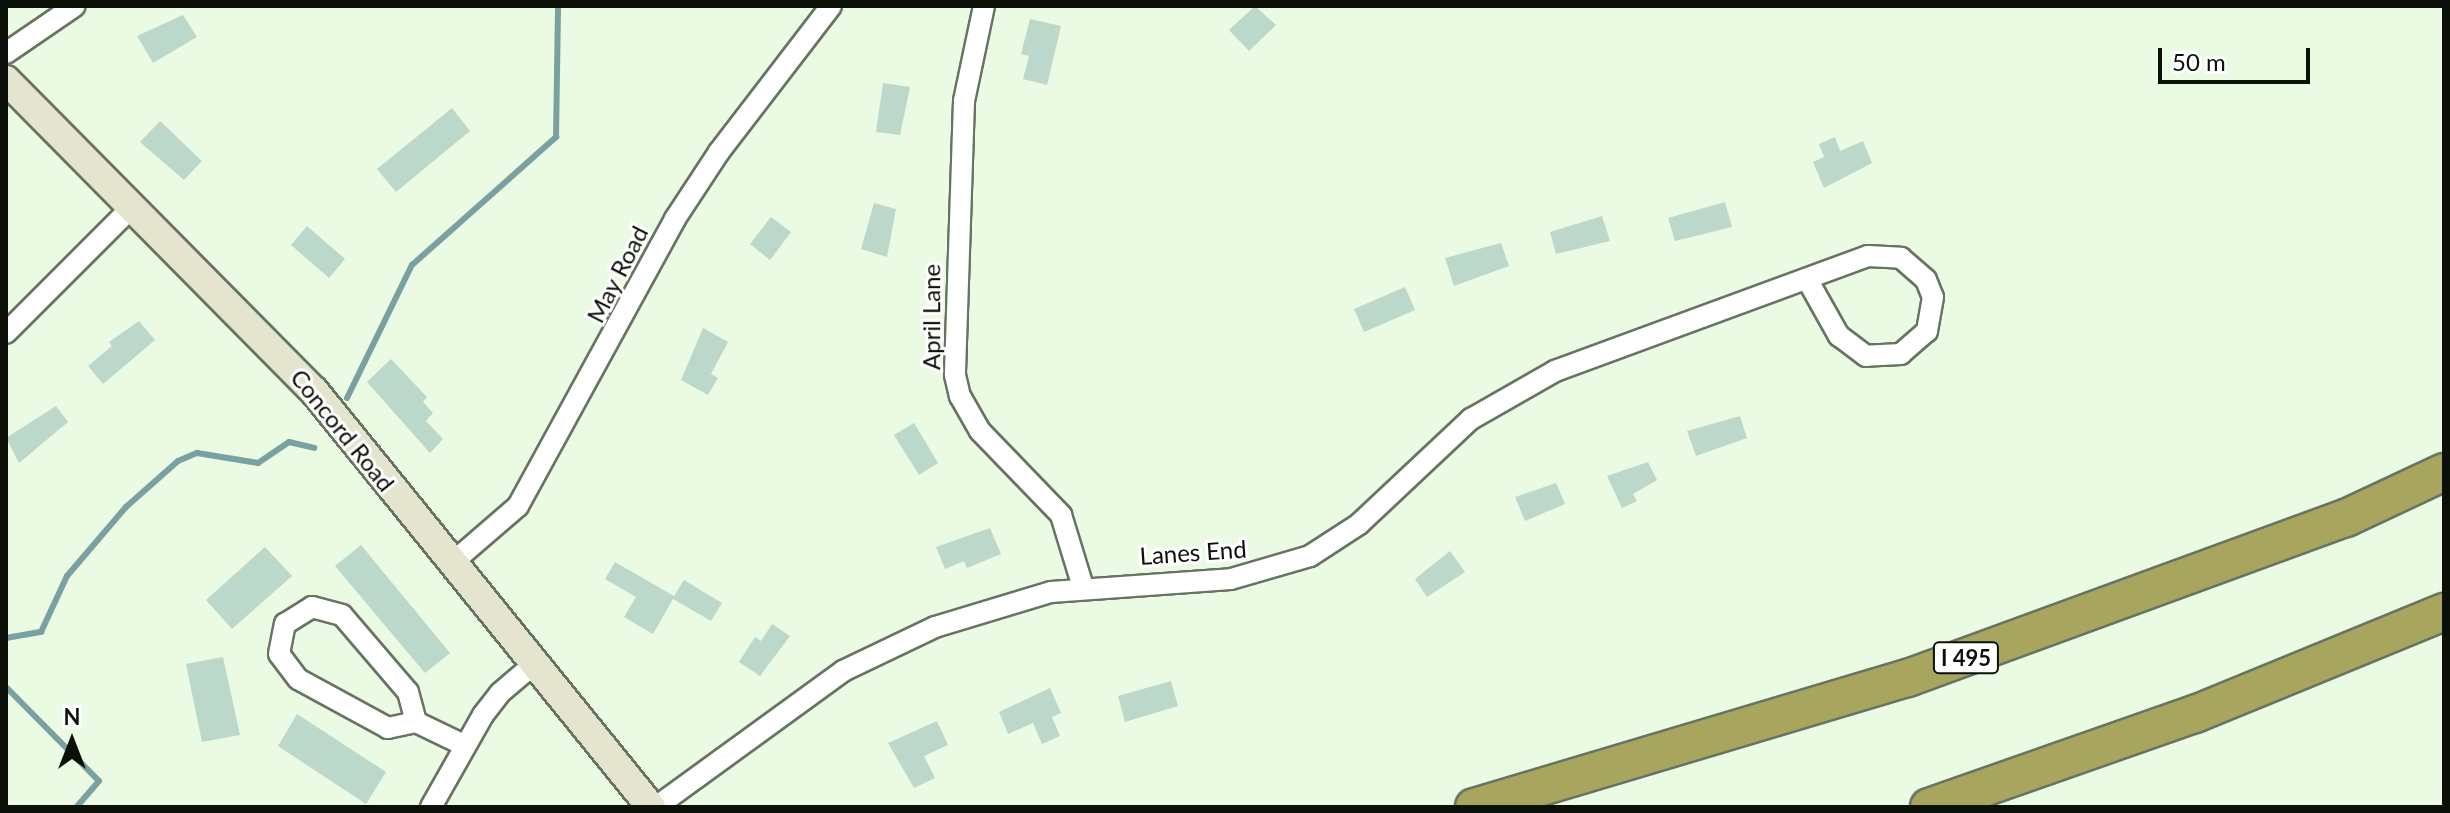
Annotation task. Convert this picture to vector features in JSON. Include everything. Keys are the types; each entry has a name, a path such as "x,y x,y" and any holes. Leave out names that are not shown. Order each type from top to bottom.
{"highway":[{"name":"I 495","path":"1474,807 1908,678 2332,523 2444,472"},
{"path":"1929,807 2195,714 2444,612"}],"main road":[{"name":"Concord Road","path":"6,80 314,391 534,664 654,807"}],"street":[{"path":"6,53 75,6"},
{"name":"May Road","path":"452,563 518,506 675,219 719,152 831,6"},
{"name":"April Lane","path":"984,6 964,101 955,375 960,396 980,431 1040,487 1061,515 1083,587"},
{"path":"6,333 132,207"},
{"name":"Lanes End","path":"654,807 869,655 970,615 1083,587 1231,579 1310,556 1359,524 1455,433 1499,401 1555,371 1868,256 1901,258 1926,280 1933,297 1927,331 1901,354 1866,356 1839,336 1807,279"},
{"path":"416,722 408,692 342,615 312,607 285,624 279,654 298,679 388,728 416,722 464,745"},
{"path":"431,807 464,745 500,693 534,664"}],"building":[{"path":"1255,6 1276,25 1249,51 1229,30"},
{"path":"183,15 197,37 153,63 137,36"},
{"path":"1030,19 1061,26 1047,85 1023,79 1029,56 1021,54"},
{"path":"883,83 910,87 900,135 876,132"},
{"path":"452,108 470,131 396,192 377,169"},
{"path":"160,121 202,161 184,180 140,142"},
{"path":"1835,137 1840,151 1863,141 1872,163 1824,188 1813,162 1824,157 1819,144"},
{"path":"1725,202 1732,227 1675,241 1668,218"},
{"path":"874,203 896,209 887,257 861,249"},
{"path":"1602,216 1610,241 1556,254 1550,232"},
{"path":"771,217 791,232 770,260 750,244"},
{"path":"307,226 345,259 329,278 291,245"},
{"path":"1501,243 1509,266 1454,286 1445,258"},
{"path":"1405,287 1415,310 1364,332 1354,309"},
{"path":"139,321 155,340 103,384 88,366 112,346 109,342"},
{"path":"703,328 728,342 711,374 718,378 708,395 681,380"},
{"path":"391,359 427,397 423,402 433,413 426,421 443,439 430,453 367,382"},
{"path":"56,406 68,422 19,463 6,438"},
{"path":"1740,416 1747,438 1696,456 1687,431"},
{"path":"914,423 938,463 919,475 894,435"},
{"path":"1648,462 1657,480 1633,494 1637,501 1622,508 1607,476"},
{"path":"1556,483 1565,504 1525,521 1515,497"},
{"path":"990,528 1001,554 967,568 964,561 945,569 936,547"},
{"path":"361,545 450,653 425,673 335,566"},
{"path":"265,547 292,576 232,629 206,600"},
{"path":"1450,551 1465,572 1427,597 1415,579"},
{"path":"615,562 674,596 684,580 722,603 711,621 673,599 653,634 624,617 636,597 605,579"},
{"path":"772,624 790,636 760,676 739,662 755,637 761,641"},
{"path":"223,657 240,735 202,742 186,664"},
{"path":"1171,681 1178,706 1125,722 1118,696"},
{"path":"1050,688 1061,713 1052,717 1060,736 1042,744 1033,723 1008,734 999,712"},
{"path":"297,714 386,772 366,804 278,746"},
{"path":"937,721 948,745 924,756 935,778 914,788 888,743"}],"waterway":[{"path":"347,398 412,265 556,137 558,6"},
{"path":"6,638 41,632 67,576 126,507 178,461 197,453 258,463 289,442 314,448"},
{"path":"6,687 99,781 76,807"}]}
